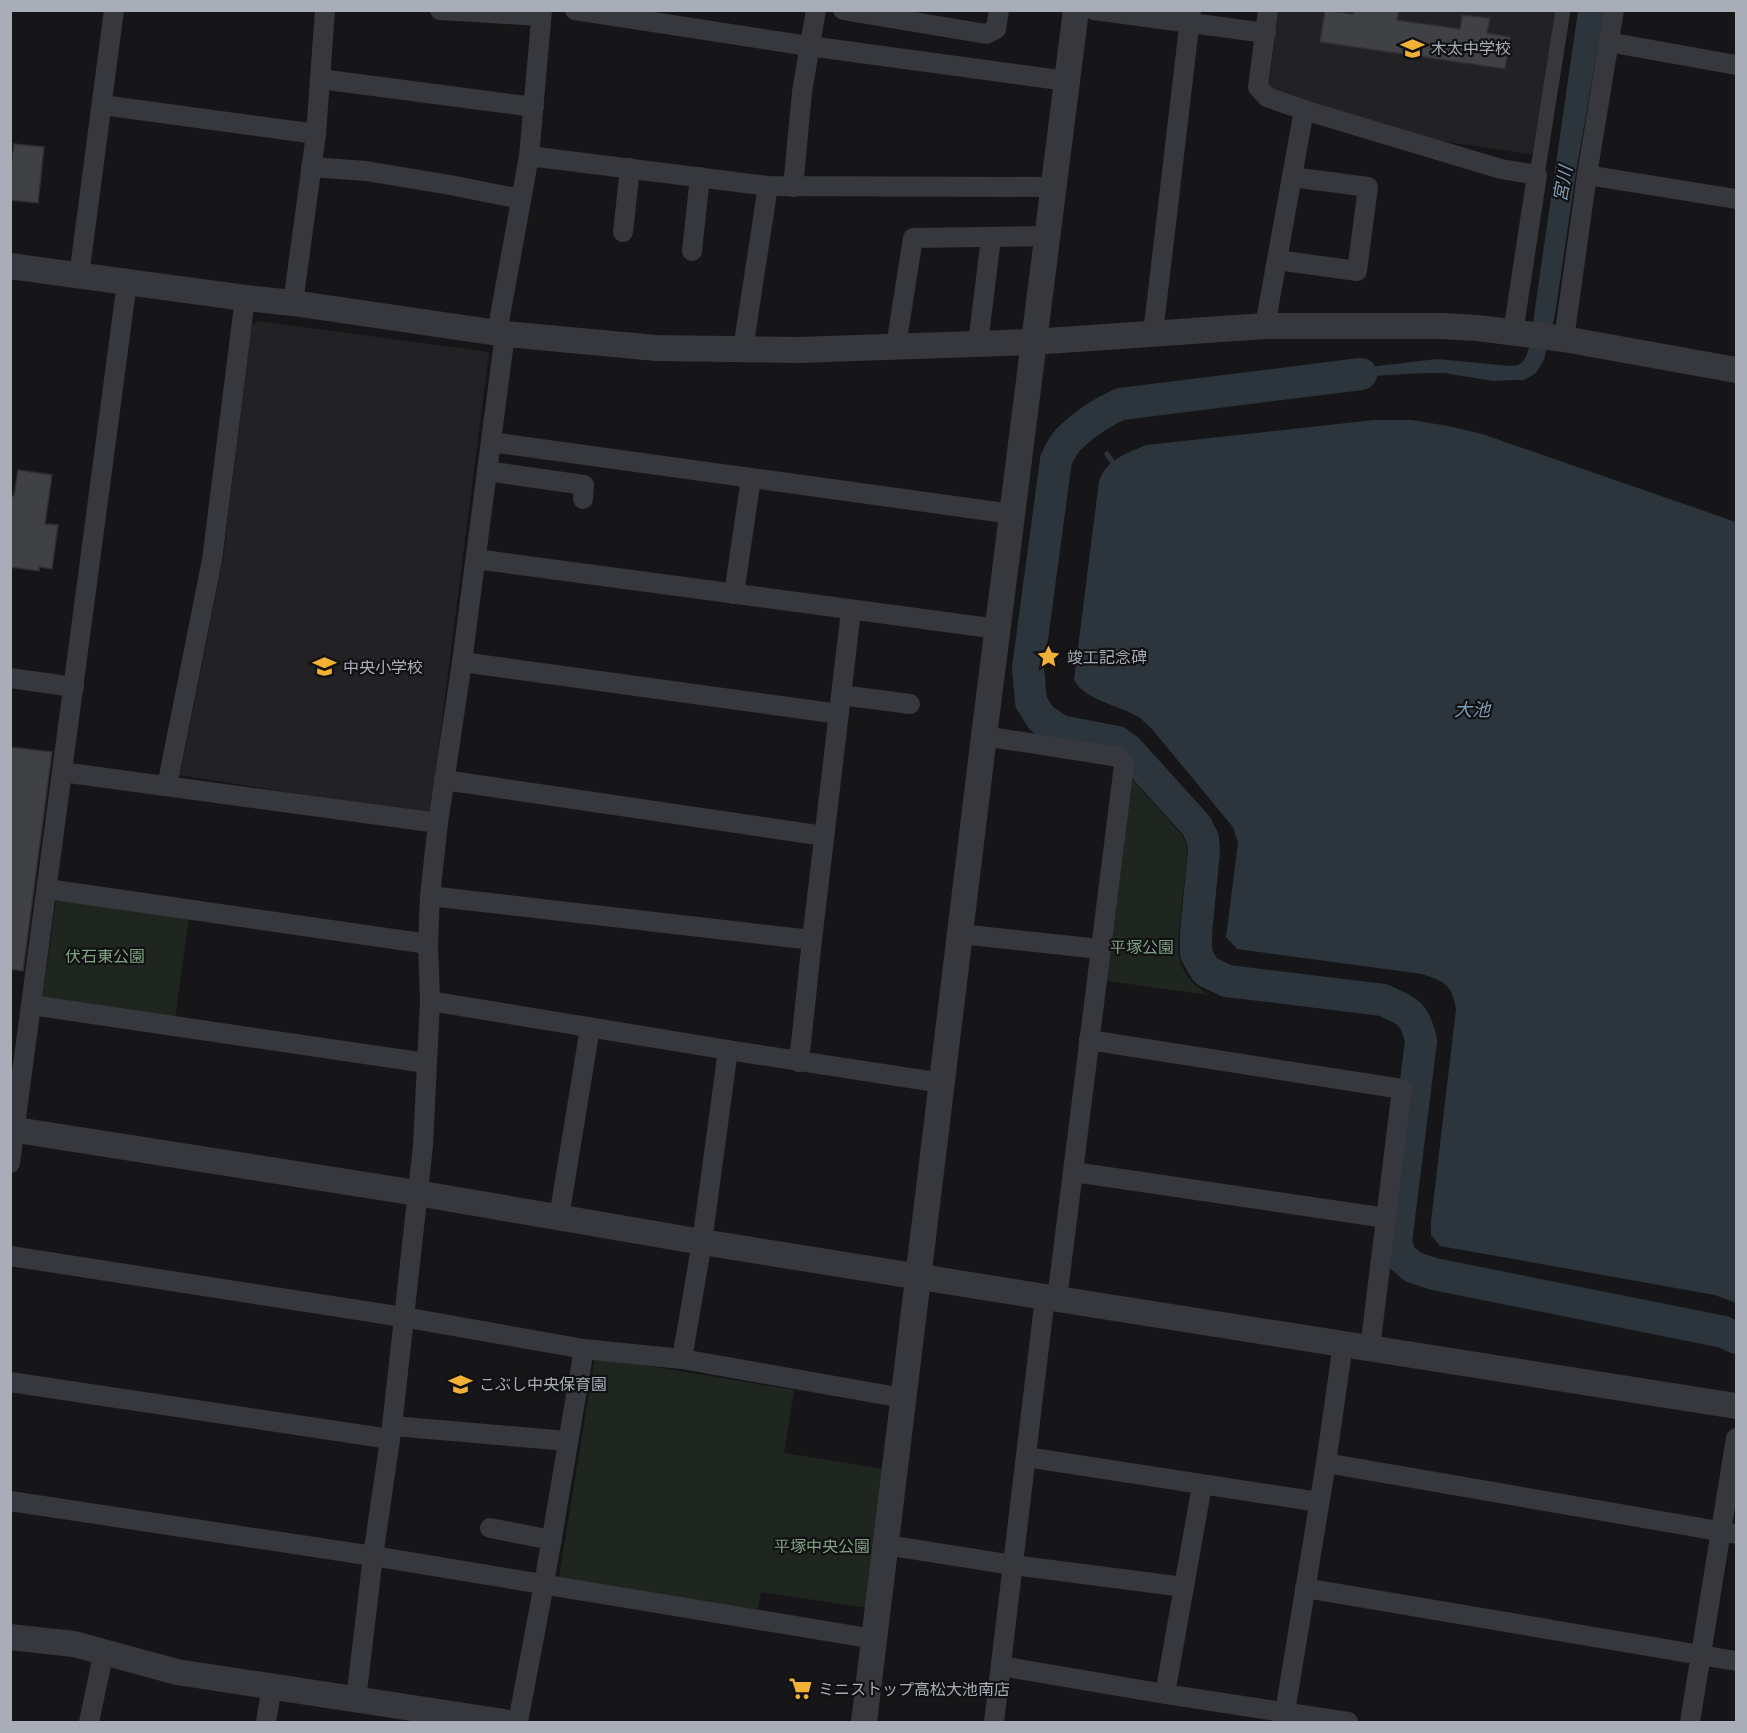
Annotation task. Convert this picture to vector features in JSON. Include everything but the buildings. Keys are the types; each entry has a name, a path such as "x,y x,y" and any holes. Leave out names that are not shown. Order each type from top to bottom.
{"street":[{"path":"80,276 114,10"},
{"path":"292,303 316,134 325,10"},
{"path":"356,1700 391,1432 423,1146 430,1001 428,944 430,896 438,823 476,559 491,442 501,334 529,156 542,13 440,10"},
{"path":"575,10 675,18 809,46 1067,81"},
{"path":"793,187 802,92 816,10"},
{"path":"843,10 986,34 996,29 999,10"},
{"path":"864,1722 984,736 1076,10"},
{"path":"1094,10 1190,16 1266,33"},
{"path":"1269,10 1258,87 1267,97 1501,169 1537,175"},
{"path":"1517,333 1537,175 1563,10"},
{"path":"1560,338 1614,10"},
{"path":"1154,334 1190,16"},
{"path":"1608,42 1737,64"},
{"path":"320,79 534,107"},
{"path":"102,105 316,134"},
{"path":"1265,326 1304,110"},
{"path":"529,156 768,186 1053,187"},
{"path":"311,167 366,171 521,199"},
{"path":"623,232 630,168"},
{"path":"1587,175 1737,199"},
{"path":"692,251 700,177"},
{"path":"1277,260 1357,271 1368,187 1292,177"},
{"path":"743,349 768,186"},
{"path":"896,346 913,238 1047,236"},
{"path":"978,343 991,238"},
{"path":"10,266 292,303 501,334 656,348 798,350 1033,342 1265,326 1441,327 1477,328 1560,338 1737,370"},
{"path":"10,1163 127,282"},
{"path":"166,786 212,560 245,298"},
{"path":"491,442 1012,514"},
{"path":"487,471 584,485 583,499"},
{"path":"734,594 751,478"},
{"path":"476,559 998,630"},
{"path":"799,1062 851,611"},
{"path":"462,662 840,704 910,704"},
{"path":"10,678 74,687"},
{"path":"984,736 1119,757 1124,765 1074,1172 1026,1456 994,1722"},
{"path":"62,772 438,823"},
{"path":"444,780 825,836"},
{"path":"47,889 428,944"},
{"path":"430,896 812,940"},
{"path":"960,934 1100,949"},
{"path":"430,1001 799,1062 942,1083"},
{"path":"31,1005 426,1063"},
{"path":"559,1217 590,1028"},
{"path":"1089,1040 1402,1089 1370,1348"},
{"path":"682,1359 702,1242 728,1050"},
{"path":"13,1129 417,1193 702,1242 1737,1406"},
{"path":"1074,1172 1386,1218"},
{"path":"10,1256 403,1317 584,1349 682,1359 903,1398"},
{"path":"1285,1713 1343,1344"},
{"path":"518,1722 584,1349"},
{"path":"10,1382 391,1432 568,1441"},
{"path":"1690,1722 1701,1656 1729,1533 1737,1438"},
{"path":"1026,1456 1319,1502"},
{"path":"1326,1463 1729,1533"},
{"path":"1165,1694 1202,1485"},
{"path":"10,1501 373,1556 874,1639"},
{"path":"490,1528 552,1539"},
{"path":"886,1545 1013,1565 1184,1587"},
{"path":"1305,1588 1737,1661"},
{"path":"10,1637 74,1644 177,1672 504,1722"},
{"path":"89,1722 104,1651"},
{"path":"1001,1666 1348,1722"},
{"path":"266,1722 272,1686"}],"shaded area":[{"name":"木太中学校","path":"1278,11 1557,11 1537,149 1530,154 1427,139 1275,93 1269,85"},
{"name":"中央小学校","path":"258,321 489,352 430,815 180,775 223,559 251,325"}],"green space":[{"name":"平塚公園","path":"1126,773 1182,835 1186,843 1187,854 1178,938 1179,955 1188,976 1195,985 1209,995 1100,980"},
{"name":"伏石東公園","path":"57,895 189,917 175,1020 42,999"},
{"name":"平塚中央公園","path":"595,1357 794,1390 784,1453 884,1469 867,1608 761,1592 758,1610 559,1577"}],"water":[{"name":"宮川","path":"1578,11 1604,11 1576,172 1555,315 1544,360 1536,373 1524,380 1493,381 1444,373 1424,373 1373,376 1319,383 1319,373 1437,359 1510,366 1519,365 1524,360 1531,338"},
{"name":"大池","path":"1374,420 1412,420 1482,434 1736,522 1736,1303 1715,1295 1440,1246 1431,1235 1431,1221 1456,1009 1450,989 1442,982 1422,974 1237,949 1226,937 1238,843 1233,827 1143,720 1086,693 1074,680 1099,481 1112,462 1146,445"}],"waterway":[{"path":"1361,374 1121,404 1095,418 1069,438 1056,460 1028,668 1031,702 1041,718 1060,731 1117,742 1128,750 1196,825 1203,839 1204,851 1196,954 1206,971 1227,981 1383,1000 1404,1010 1413,1019 1421,1041 1396,1242 1400,1256 1413,1267 1434,1274 1724,1332 1736,1338"},
{"path":"1085,426 1091,434"},
{"path":"1107,454 1112,461"}],"place":[{"name":"木太中学校","path":"1413,48"},
{"name":"竣工記念碑","path":"1049,657"},
{"name":"中央小学校","path":"325,667"},
{"name":"こぶし中央保育園","path":"461,1384"},
{"name":"ミニストップ高松大池南店","path":"800,1689"}]}
